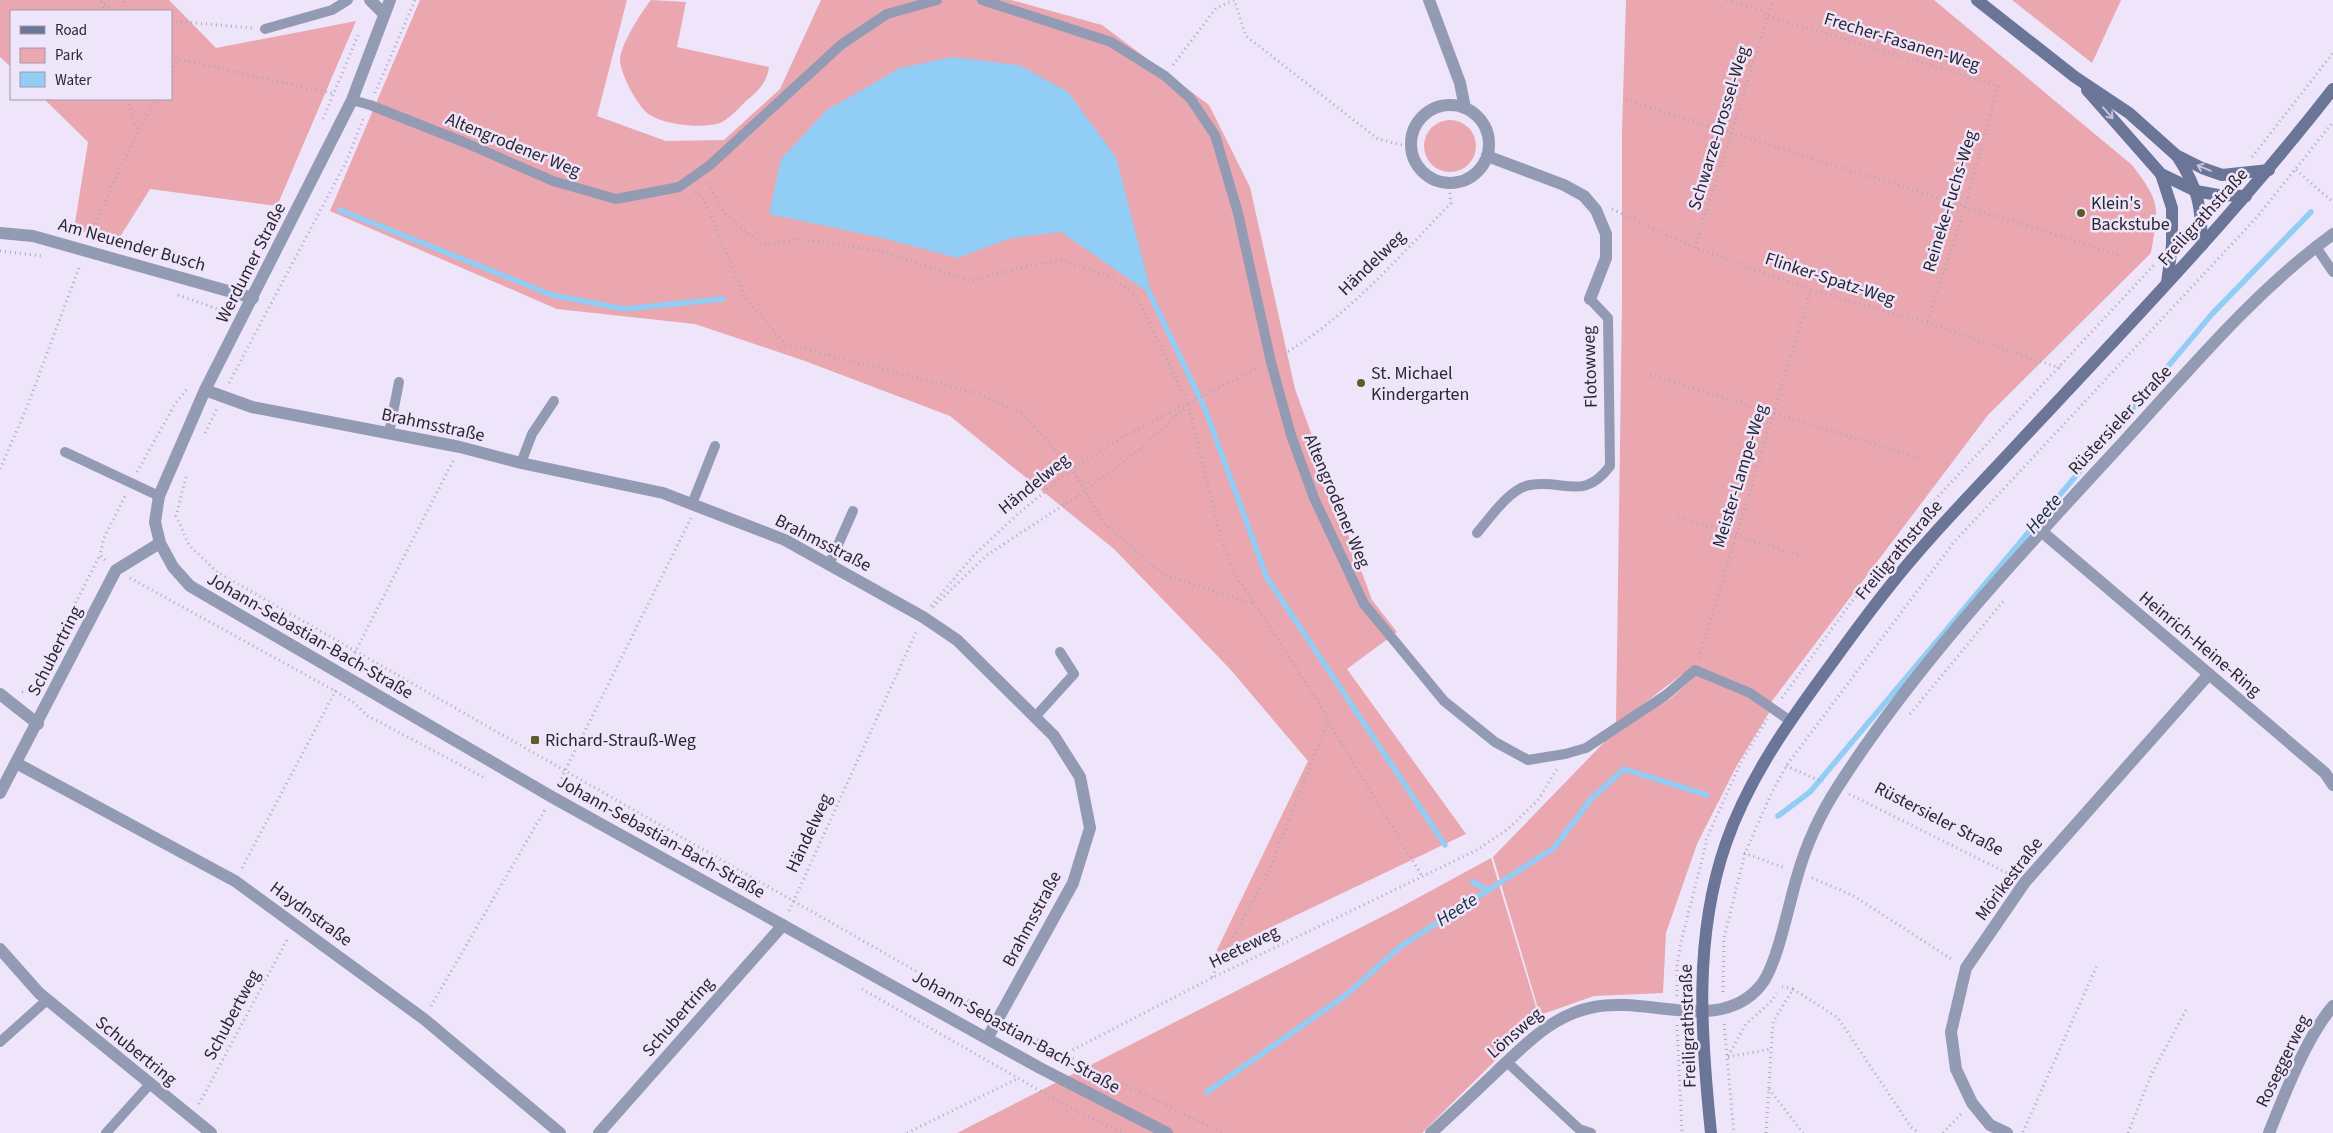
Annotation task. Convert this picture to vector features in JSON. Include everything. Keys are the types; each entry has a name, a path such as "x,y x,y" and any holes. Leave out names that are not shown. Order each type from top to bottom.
{"main road":[{"path":"1977,0 2075,77 2129,113 2176,155 2202,168 2222,175 2269,170"},
{"path":"2075,77 2161,174 2196,191 2218,195 2246,196"},
{"name":"Freiligrathstraße","path":"1712,1133 1701,1012 1706,928 1725,846 1743,798 1789,720 1888,588 1937,530 2246,196 2333,89"},
{"path":"2176,155 2196,191 2201,214 2202,245"},
{"path":"2161,174 2172,208 2172,245 2167,283"}],"street":[{"path":"370,0 384,14"},
{"name":"Werdumer Straße","path":"160,544 156,522 159,496 205,390 352,100 390,0"},
{"path":"1429,0 1460,84 1465,108"},
{"path":"1452,105 1465,108 1475,114 1485,128 1489,145 1487,156 1482,168 1473,176 1461,182 1448,183 1438,181 1424,172 1414,158 1411,147 1413,134 1418,122 1427,113 1439,107 1452,105"},
{"name":"Flotowweg","path":"1487,156 1564,185 1584,196 1596,210 1606,234 1606,258 1590,299"},
{"name":"Am Neuender Busch","path":"0,233 33,236 253,298"},
{"name":"Rüstersieler Straße","path":"1701,1012 1723,1010 1746,1001 1764,983 1775,954 1798,873 1811,836 1843,790 1883,722 1918,677 1981,600 2041,532 2204,354 2279,278 2333,234"},
{"name":"Brahmsstraße","path":"205,390 224,395 252,407 460,447 521,463 663,493 785,540 924,617 957,640 1054,736 1080,777 1090,828 1073,883 988,1037"},
{"name":"Heinrich-Heine-Ring","path":"2041,532 2325,773 2333,785"},
{"path":"116,570 160,544"},
{"name":"Johann-Sebastian-Bach-Straße","path":"160,544 173,567 190,586 552,797 988,1037 1040,1068 1167,1133"},
{"name":"Schubertring","path":"0,793 38,724 116,570"},
{"name":"Mörikestraße","path":"2008,1133 1990,1125 1972,1103 1956,1069 1951,1032 1966,968 2025,882 2209,674"},
{"path":"0,694 38,724"},
{"name":"Haydnstraße","path":"16,763 234,881 424,1018 560,1133"},
{"name":"Schubertring","path":"600,1133 783,925"},
{"name":"Schubertring","path":"0,949 47,1000 211,1133"},
{"name":"Lönsweg","path":"1432,1133 1542,1029 1566,1015 1597,1006 1677,1008 1701,1012"},
{"name":"Roseggerweg","path":"2269,1133 2281,1101 2322,1018 2333,1006"}],"lane":[{"path":"266,29 332,10 348,0"},
{"name":"Altengrodener Weg","path":"352,100 370,105 466,143 553,181 616,199 682,185 710,165 842,44 887,14 937,0"},
{"name":"Altengrodener Weg","path":"982,0 1111,42 1165,76 1190,98 1214,135 1238,212 1271,362 1291,435 1314,498 1364,604 1444,701 1495,742 1528,760 1565,754 1586,748 1666,695 1695,670"},
{"path":"2316,247 2333,272"},
{"name":"Flotowweg","path":"1477,533 1508,496 1529,485 1584,487 1600,479 1610,466 1608,318 1590,299"},
{"path":"389,433 398,382"},
{"path":"521,463 532,434 554,401"},
{"path":"694,505 716,446"},
{"path":"65,452 159,496"},
{"path":"829,565 854,511"},
{"path":"1035,717 1074,674 1060,652"},
{"path":"1695,670 1750,692 1789,720"},
{"path":"0,1042 47,1000"},
{"path":"1507,1062 1578,1131 1592,1133"},
{"path":"106,1133 150,1084"}],"path":[{"path":"101,0 112,10"},
{"path":"204,437 346,162 415,0"},
{"path":"1165,76 1216,8 1234,0 1246,36 1378,139 1411,147"},
{"name":"Frecher-Fasanen-Weg","path":"1727,0 1760,10 1768,16 1998,86"},
{"name":"Schwarze-Drossel-Weg","path":"1695,248 1773,0"},
{"path":"172,21 266,29"},
{"path":"320,125 360,29"},
{"path":"2237,174 2333,53"},
{"path":"172,55 178,59 334,94 352,100"},
{"path":"172,69 178,59"},
{"name":"Reineke-Fuchs-Weg","path":"1927,323 1965,206 1998,86"},
{"path":"128,100 137,132"},
{"path":"0,469 27,406 104,202 137,132 155,100"},
{"path":"1626,100 1732,135 2120,255"},
{"path":"1734,1133 1723,1010 1724,938 1745,853 1771,794 1786,766 1954,542 2250,225 2333,122"},
{"path":"2296,170 2333,202"},
{"path":"682,185 708,183 724,213 763,245 798,239 880,251 970,281 1033,265 1064,260 1110,276 1136,296 1189,404 1222,543 1233,570 1329,719 1328,722 1422,876"},
{"name":"Händelweg","path":"783,925 924,617 941,593 974,555 1018,514 1072,469 1124,436 1271,362 1310,339 1374,283 1451,203 1448,183"},
{"path":"682,185 703,198 745,297 785,344 976,393 1021,412 1072,469 1105,524 1163,574 1253,603"},
{"name":"Flinker-Spatz-Weg","path":"1596,210 1615,208 1695,248 1811,290 1927,323 2060,368"},
{"path":"1706,840 1741,762 1773,709 1849,605 1932,504 2172,245"},
{"name":"Meister-Lampe-Weg","path":"1695,670 1811,290"},
{"path":"226,321 238,294"},
{"path":"1650,375 1919,458"},
{"path":"49,665 53,647 100,555 104,538 175,404 192,383"},
{"name":"Händelweg","path":"924,617 987,554 1085,490 1135,454 1189,404"},
{"path":"188,470 176,516 188,545 218,572 998,1018 1064,1054 1222,1133"},
{"path":"424,1018 552,797 694,505"},
{"path":"1678,518 1798,555"},
{"path":"100,555 116,570 335,691 353,702 368,716 492,782"},
{"path":"1904,721 2009,594"},
{"path":"20,692 44,683"},
{"path":"1212,978 1269,871 1328,722"},
{"name":"Heeteweg","path":"907,1133 1040,1068 1212,978 1477,850 1508,829 1538,800 1565,754"},
{"path":"1786,766 1843,790 1853,787"},
{"path":"1843,790 1844,802"},
{"name":"Rüstersieler Straße","path":"1843,790 2025,882"},
{"path":"536,805 553,814"},
{"path":"1745,853 1852,895 1966,968"},
{"name":"Schubertweg","path":"191,1118 296,924"},
{"path":"2022,1133 2098,963"},
{"path":"1764,983 1793,989 1838,1018 1911,1127 1919,1133"},
{"path":"858,987 1072,1109 1124,1133"},
{"path":"1766,1133 1773,1022 1793,989"},
{"path":"1677,1008 1677,1061 1682,1133"},
{"path":"2128,1133 2151,1075 2187,1008"},
{"path":"1727,1057 1771,1049"},
{"path":"1769,1088 1803,1133"},
{"path":"1943,1133 1972,1103"}],"green space":[{"path":"0,0 169,0 216,48 356,21 277,206 150,189 118,240 74,229 88,142 45,100 172,100 172,10 10,10 10,66 0,57"},
{"path":"420,0 627,0 597,116 666,141 724,140 780,89 821,0 1011,0 1102,25 1209,105 1250,187 1295,389 1372,600 1397,632 1347,669 1466,834 1215,954 1308,761 1230,669 1114,549 950,416 805,361 695,324 557,309 330,211"},
{"path":"651,0 686,2 677,47 769,67 766,78 754,94 720,123 692,126 661,120 646,112 634,95 621,67 621,55 632,29"},
{"path":"1626,0 1934,0 2132,165 2153,197 2156,215 2151,253 1988,415 1766,709 1770,711 1736,767 1697,844 1666,933 1663,993 1594,996 1540,1015 1493,857 1616,730 1670,699 1691,680 1681,675 1616,725 1622,302 1622,130"},
{"path":"2012,0 2121,0 2092,63"},
{"path":"1445,120 1455,120 1469,127 1476,141 1476,151 1469,165 1455,172 1445,172 1435,168 1428,161 1424,151 1424,141 1428,131 1435,124"},
{"path":"1491,858 1539,1017 1422,1133 957,1133 1401,907"}],"water":[{"path":"953,57 1019,65 1068,92 1116,157 1150,288 1146,291 1061,232 1012,238 957,258 882,238 769,214 781,159 827,110 900,68"}],"waterway":[{"path":"340,210 552,295 624,309 723,299"},
{"name":"Heete","path":"1778,816 1810,792 2212,314 2311,212"},
{"path":"1148,290 1205,409 1267,578 1445,845"},
{"name":"Heete","path":"1207,1092 1346,995 1401,946 1554,848 1591,799 1624,769 1707,795"},
{"path":"1473,882 1488,890"}],"place":[{"name":"Klein's Backstube","path":"2081,213"},
{"name":"St. Michael Kindergarten","path":"1361,383"},
{"name":"Richard-Strauß-Weg","path":"535,740"}]}
